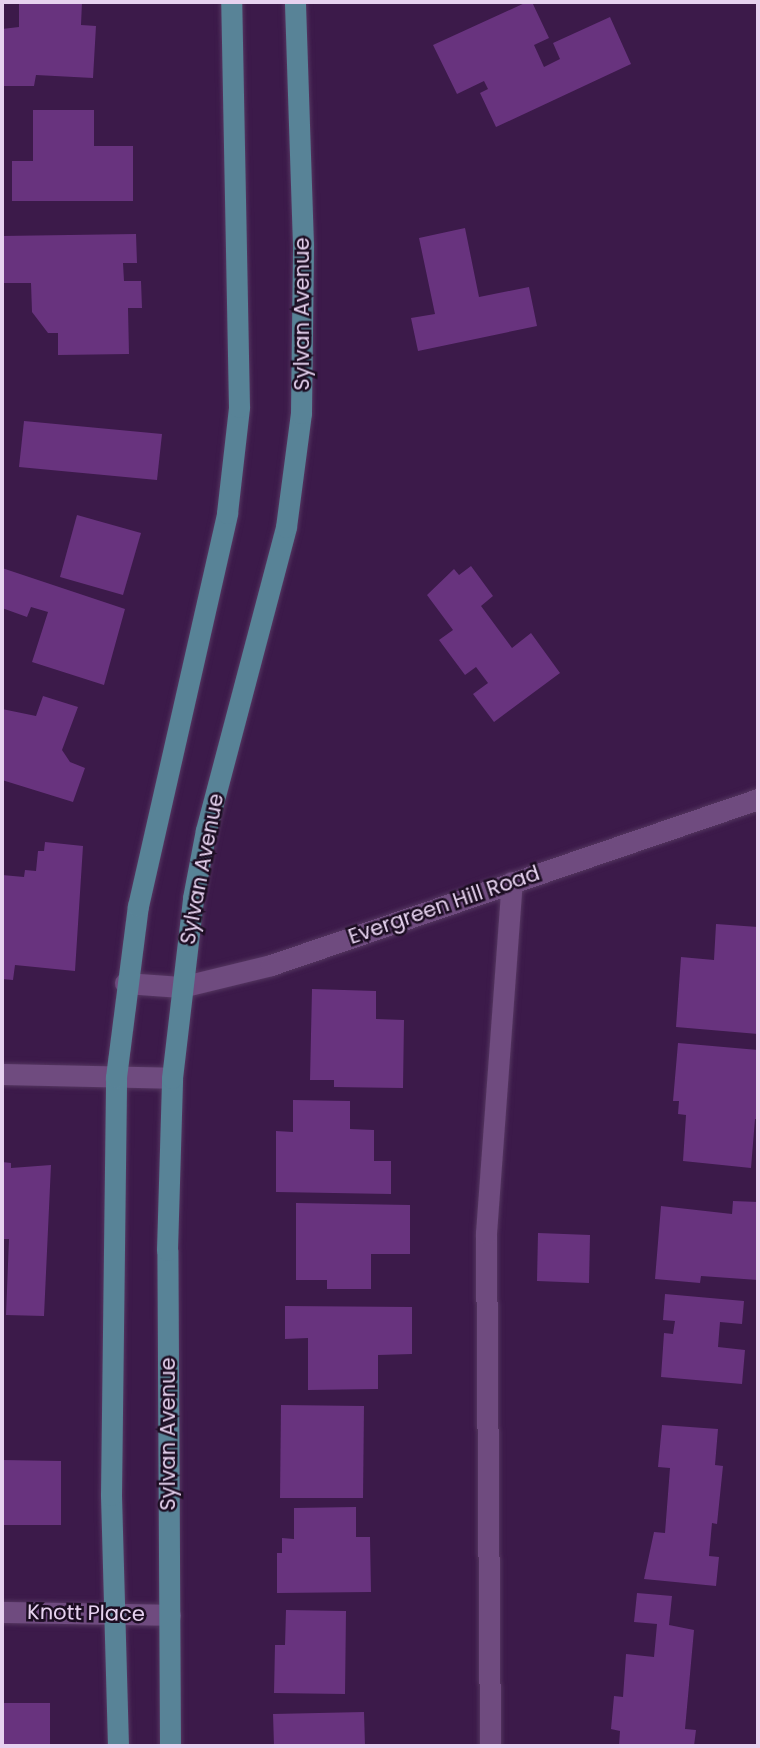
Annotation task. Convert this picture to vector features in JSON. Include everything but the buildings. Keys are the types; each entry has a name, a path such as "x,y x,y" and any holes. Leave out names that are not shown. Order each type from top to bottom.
{"main road":[{"path":"118,1746 114,1613 116,1077 125,983 158,808 227,513 238,421 239,232 230,2"},
{"name":"Sylvan Avenue","path":"170,1746 167,1250 172,1078 181,987 206,830 286,527 301,413 303,245 295,2"}],"street":[{"name":"Evergreen Hill Road","path":"125,983 181,987 271,965 758,799"},
{"path":"489,1746 486,1233 512,882"},
{"path":"2,1074 172,1078"},
{"name":"Knott Place","path":"2,1612 170,1615"}]}
